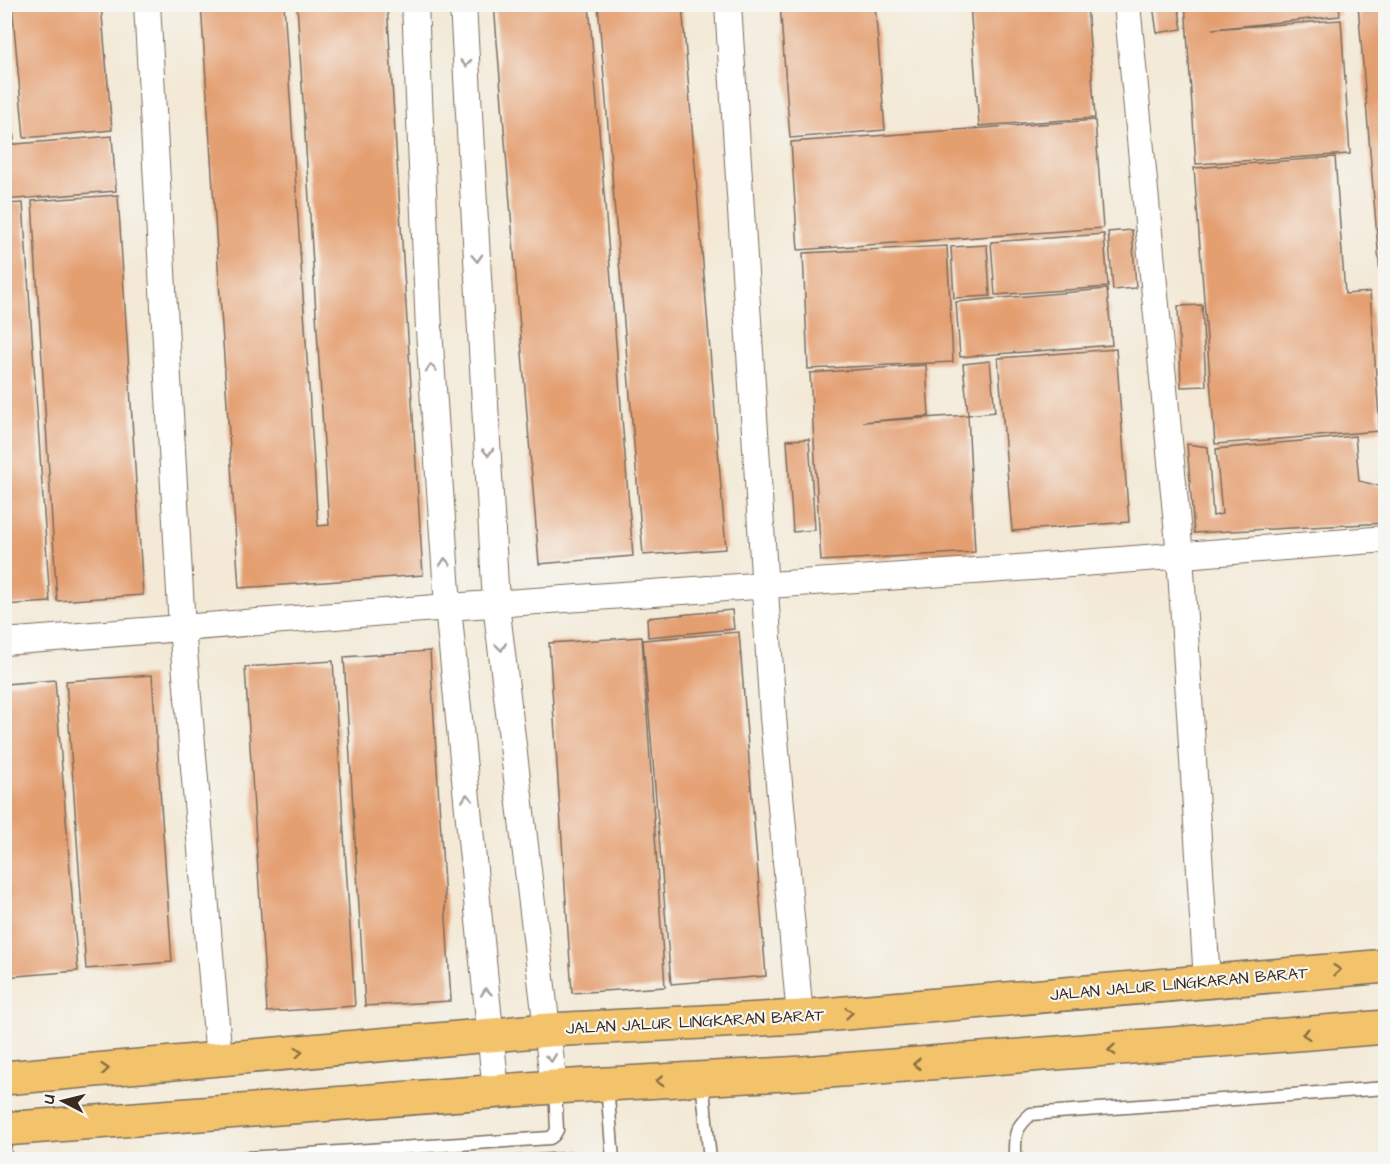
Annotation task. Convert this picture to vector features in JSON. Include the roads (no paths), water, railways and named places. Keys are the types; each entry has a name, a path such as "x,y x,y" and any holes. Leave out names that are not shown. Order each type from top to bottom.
{"main road":[{"name":"JALAN JALUR LINGKARAN BARAT","path":"4,1078 548,1030 800,1017 1386,966"},
{"path":"4,1129 1386,1028"}],"street":[{"path":"147,4 182,628 219,1059"},
{"path":"415,4 429,330 448,607 496,1092"},
{"path":"463,4 496,604 554,1087"},
{"path":"728,4 773,717 800,1017"},
{"path":"1127,4 1180,555 1208,981"},
{"path":"4,642 448,607 1386,539"}],"lane":[{"path":"702,1079 710,1160"},
{"path":"607,1084 613,1160"},
{"path":"216,1160 366,1155 550,1138 557,1130 554,1087"},
{"path":"1015,1160 1018,1125 1031,1114 1386,1088"},
{"path":"4,1148 6,1160"}]}
